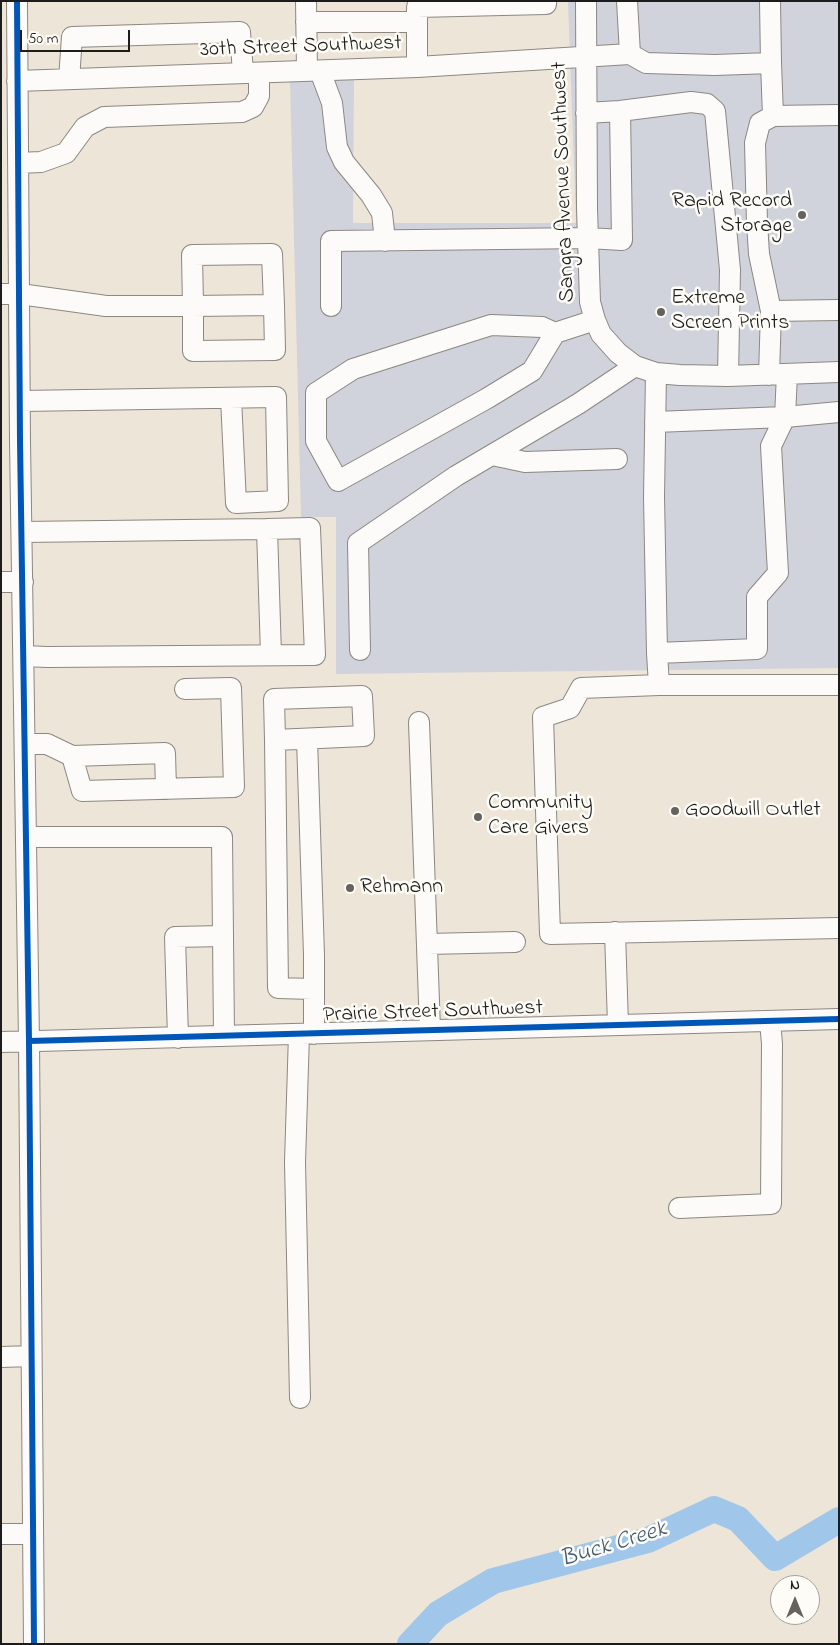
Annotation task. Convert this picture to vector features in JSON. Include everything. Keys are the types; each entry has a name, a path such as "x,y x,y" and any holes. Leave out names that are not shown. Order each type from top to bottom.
{"street":[{"path":"16,1 17,81 9,121 18,163 10,294 21,401 34,1644"},
{"path":"306,1 306,22 314,71 332,103 337,147 344,162 382,213 385,241"},
{"path":"306,22 417,10 546,4 546,1"},
{"name":"Sangra Avenue Southwest","path":"586,1 590,302 595,320 602,334 618,353 635,366 656,373 728,376 839,372"},
{"path":"626,1 630,54 646,63 771,63"},
{"path":"770,1 773,116"},
{"path":"417,10 417,68"},
{"path":"18,163 41,162 66,152 85,127 104,117 242,112 253,107 258,96 240,32 72,37 69,79"},
{"name":"30th Street Southwest","path":"17,81 417,68 630,54"},
{"path":"586,113 620,111 691,102 707,104 715,110 730,270 728,376"},
{"path":"331,306 331,241 588,238 622,240 620,111"},
{"path":"657,654 757,649 757,597 778,572 770,446 786,417 778,374 771,311 759,254 755,143 760,123 773,116 839,115"},
{"path":"272,254 274,305 275,350 193,351 192,255 272,254"},
{"path":"10,294 106,306 274,305"},
{"path":"771,311 839,310"},
{"path":"555,333 542,327 492,325 353,369 316,393 316,441 338,481 486,399 532,371 555,333 595,320"},
{"path":"360,650 358,544 456,476 578,404 635,366"},
{"path":"656,373 654,497 659,684"},
{"path":"21,401 276,397 278,501 236,503 230,398"},
{"path":"655,422 786,417 839,412"},
{"path":"492,456 525,462 616,459"},
{"path":"267,528 271,655"},
{"path":"22,532 310,528 315,655 24,656"},
{"path":"1,582 23,582"},
{"path":"839,685 659,684 581,688 570,708 543,717 550,934 839,928"},
{"path":"72,756 82,791 234,787 231,688 184,689"},
{"path":"275,740 364,736 362,696 274,699 278,988 313,989"},
{"path":"419,722 430,1030"},
{"path":"300,1398 295,1162 306,1034 313,989 307,739"},
{"path":"25,744 47,744 72,756 165,753 166,789"},
{"path":"26,837 222,837 224,1036"},
{"path":"615,932 618,1025"},
{"path":"178,1038 175,937 223,936"},
{"path":"427,944 515,942"},
{"name":"Prairie Street Southwest","path":"1,1042 839,1019"},
{"path":"679,1208 771,1204 772,1044 770,1021"},
{"path":"1,1357 31,1356"},
{"path":"1,1534 32,1534"}],"shaded area":[{"path":"568,1 839,1 839,668 336,674 336,517 301,517 290,82 354,79 353,223 576,223"}],"waterway":[{"name":"Buck Creek","path":"410,1644 438,1614 493,1581 648,1540 714,1509 738,1519 775,1558 839,1520"}],"cycle path":[{"path":"17,1 20,441 29,1041 34,1644"},
{"path":"29,1041 839,1019"}],"place":[{"name":"Rapid Record Storage","path":"802,215"},
{"name":"Extreme Screen Prints","path":"661,312"},
{"name":"Goodwill Outlet","path":"675,811"},
{"name":"Community Care Givers","path":"478,817"},
{"name":"Rehmann","path":"350,888"}]}
